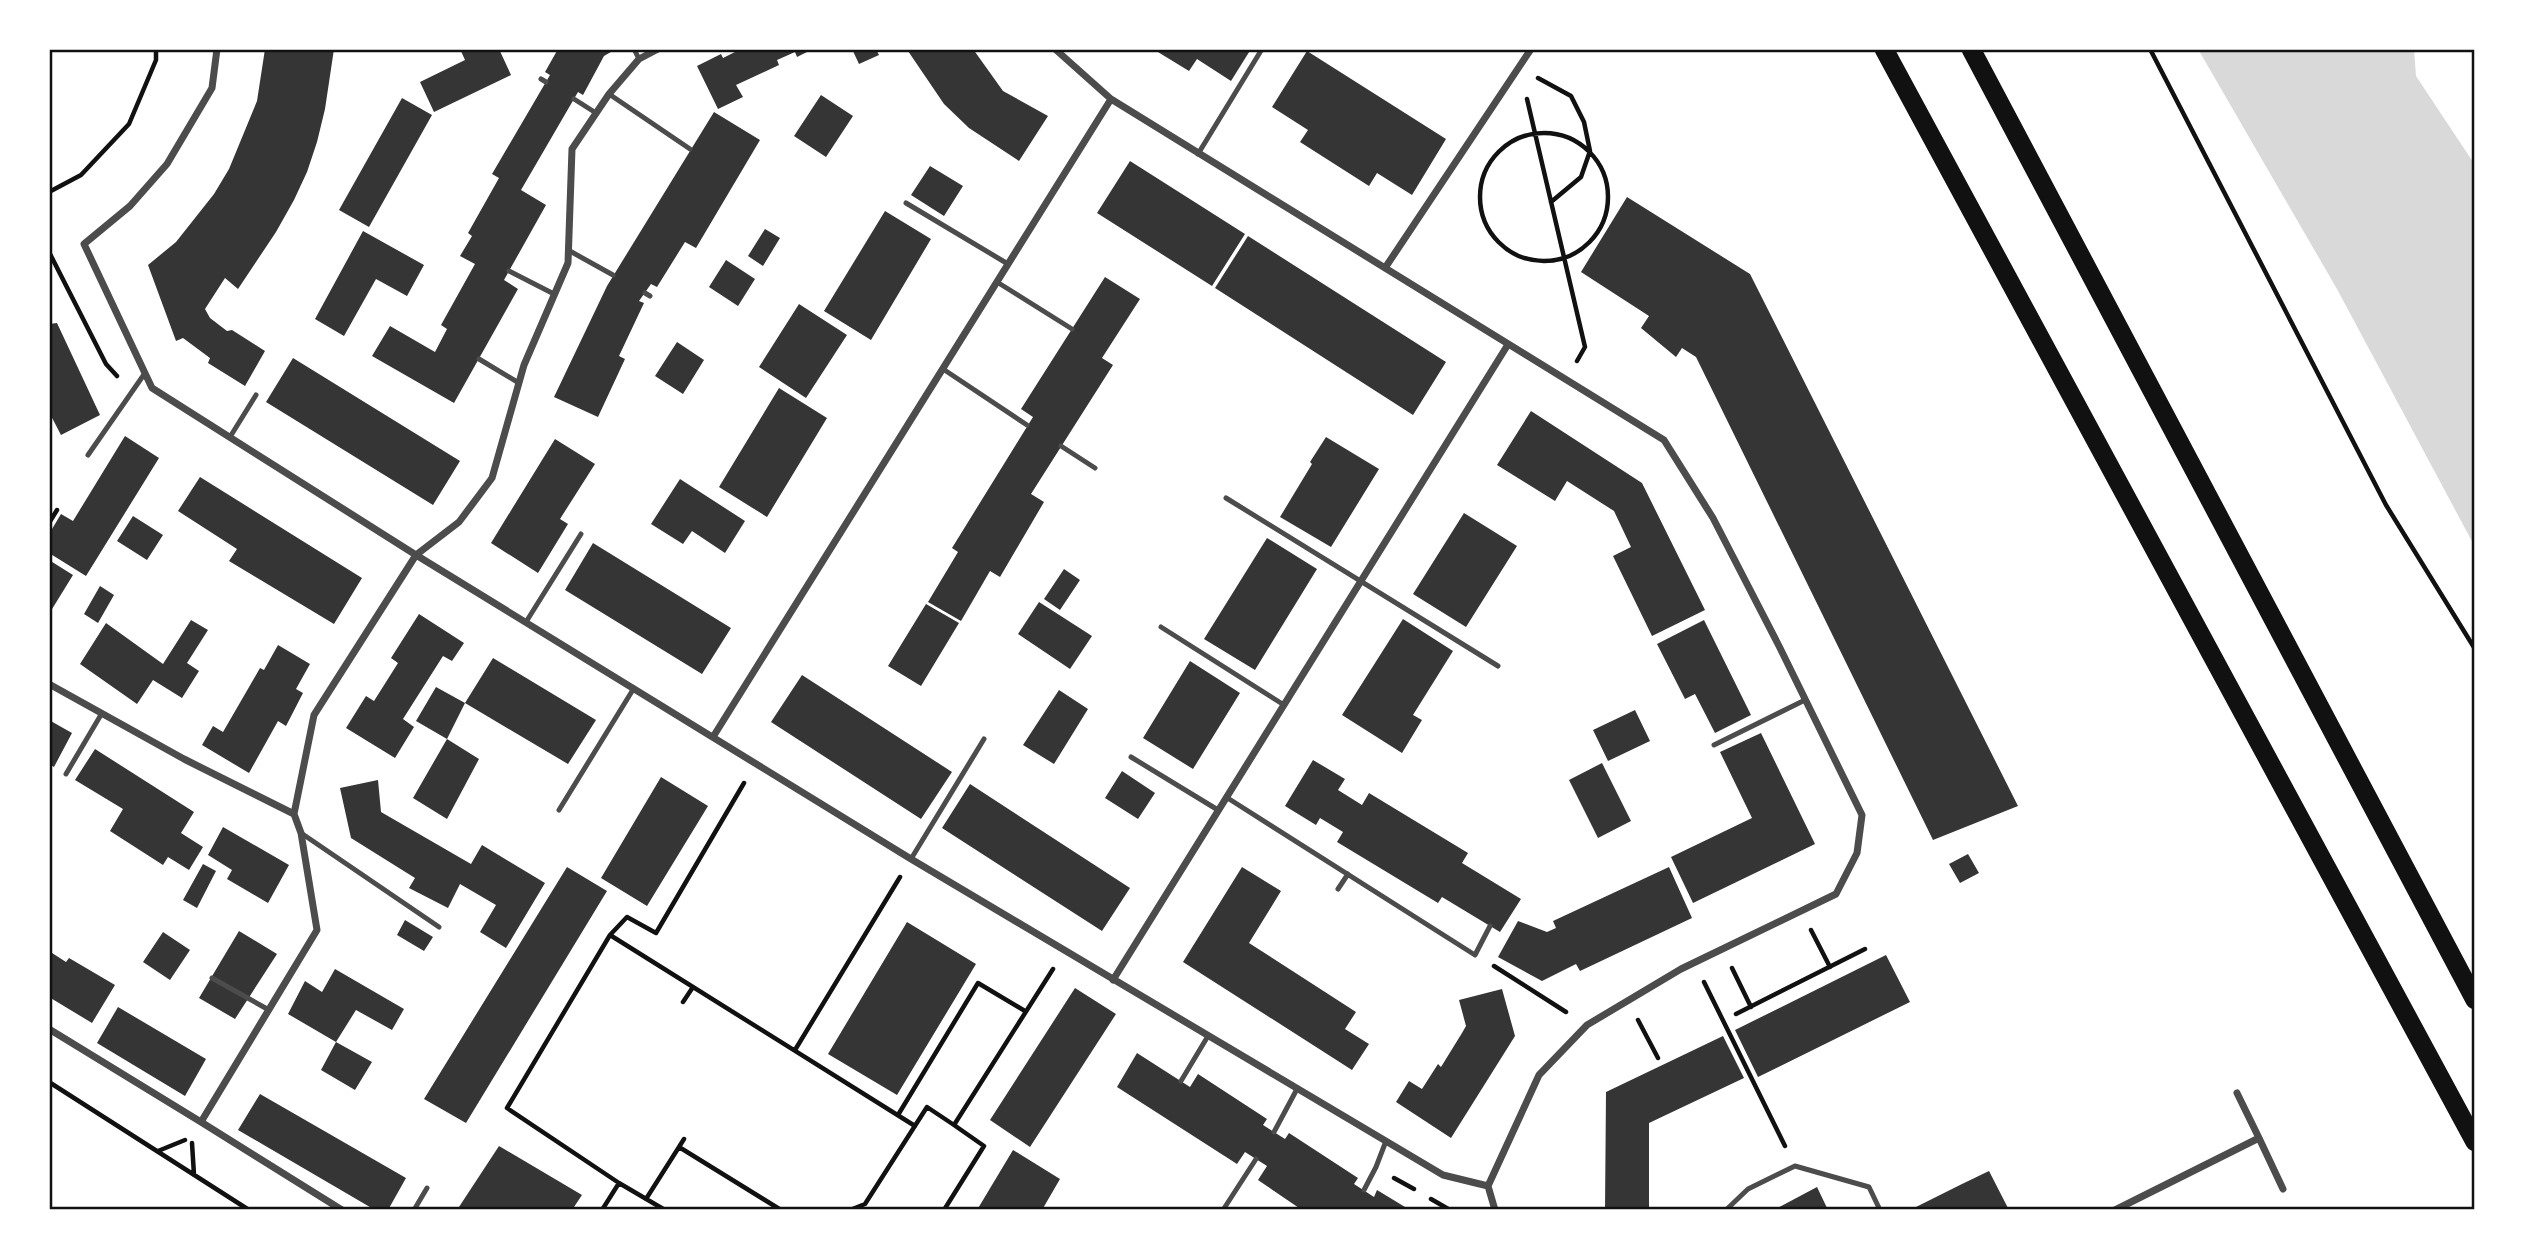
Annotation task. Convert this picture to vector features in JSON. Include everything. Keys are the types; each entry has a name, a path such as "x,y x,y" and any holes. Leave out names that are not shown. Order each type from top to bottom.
{"highway":[{"path":"1884,49 2475,1142"},
{"path":"1971,49 2475,1000"}],"street":[{"path":"217,49 212,88 167,164 130,206 84,244 152,388 416,555 1063,951 1443,1175 1488,1186"},
{"path":"201,1122 317,930 301,833 294,814 314,715 416,555 459,522 492,478 524,365 568,263 572,149 609,94 639,59 657,49"},
{"path":"1055,49 1111,99 1507,346 1664,440 1713,518 1862,815 1857,853 1836,894 1694,962 1628,1000 1587,1025 1539,1075 1488,1186 1494,1210"},
{"path":"1385,268 1531,49"},
{"path":"713,737 1111,99"},
{"path":"1113,980 1507,346"},
{"path":"49,684 184,759 294,814"},
{"path":"49,1029 342,1210"},
{"path":"2237,1093 2283,1189"},
{"path":"2115,1210 2259,1138"}],"lane":[{"path":"634,49 639,59"},
{"path":"1198,154 1262,49"},
{"path":"609,94 690,149"},
{"path":"574,99 596,113"},
{"path":"906,203 1008,264"},
{"path":"568,250 613,275"},
{"path":"509,271 554,294"},
{"path":"997,282 1072,329"},
{"path":"479,359 519,383"},
{"path":"943,369 1027,425"},
{"path":"88,456 145,373"},
{"path":"230,437 256,394"},
{"path":"1061,446 1095,468"},
{"path":"1226,498 1498,666"},
{"path":"526,622 581,534"},
{"path":"1161,627 1284,705"},
{"path":"559,810 634,688"},
{"path":"1714,745 1805,700"},
{"path":"66,774 102,713"},
{"path":"911,859 984,739"},
{"path":"1131,757 1218,810"},
{"path":"1226,797 1475,954 1490,926"},
{"path":"301,833 439,927"},
{"path":"1338,889 1348,874"},
{"path":"212,978 269,1010"},
{"path":"1181,1081 1208,1036"},
{"path":"1274,1132 1297,1089"},
{"path":"1364,1190 1386,1141"},
{"path":"1223,1210 1256,1159"},
{"path":"1726,1210 1748,1189 1795,1166 1869,1187 1880,1210"},
{"path":"414,1210 427,1188"}],"path":[{"path":"49,192 82,175 129,124 156,60 156,49"},
{"path":"2150,49 2386,505 2475,649"},
{"path":"2473,49 2475,54"},
{"path":"1519,67 1585,347 1565,381"},
{"path":"1519,67 1571,96 1584,122 1590,151 1581,177 1551,202"},
{"path":"1535,132 1555,132 1574,139 1590,151 1603,169 1609,190 1607,212 1599,232 1584,248 1565,258 1543,262 1522,258 1503,248 1489,231 1481,211 1479,190 1485,169 1497,151 1514,139 1535,132"},
{"path":"49,252 54,264"},
{"path":"49,523 57,510"},
{"path":"665,1210 619,1183 507,1108 610,935 626,917 656,933 756,763"},
{"path":"795,1050 911,859"},
{"path":"1801,911 1830,967"},
{"path":"610,935 915,1126"},
{"path":"1723,948 1751,1007"},
{"path":"1736,1014 1865,948"},
{"path":"954,1125 1063,951"},
{"path":"1475,954 1587,1025"},
{"path":"1694,962 1795,1166"},
{"path":"898,1115 978,983 1026,1011"},
{"path":"683,1002 693,987"},
{"path":"1628,1000 1658,1058"},
{"path":"49,1082 249,1210"},
{"path":"850,1210 865,1204 927,1107 984,1146 944,1210"},
{"path":"157,1151 191,1137 194,1175"},
{"path":"646,1199 684,1139"},
{"path":"679,1147 781,1210"},
{"path":"602,1210 619,1183"}],"shaded area":[{"path":"2198,49 2414,49 2416,76 2475,165 2475,547 2337,289"}],"building":[{"path":"265,49 334,49 317,142 294,200 238,289 225,278 205,309 210,318 227,331 232,330 265,351 245,386 208,363 210,358 183,338 176,341 148,265 176,242 214,194 229,169 257,101"},
{"path":"460,49 499,49 511,75 434,112 420,82 465,60"},
{"path":"558,49 616,49 604,56 583,95 578,92 521,190 546,205 504,280 518,289 454,403 372,356 390,326 435,352 447,329 441,325 475,264 460,256 472,236 468,233 499,178 492,174 550,75 545,72"},
{"path":"741,49 813,49 797,57 795,52 777,60 779,65 736,85 743,97 718,109 697,66 721,54 723,58"},
{"path":"852,49 876,49 879,55 859,64"},
{"path":"973,49 1003,91 1048,116 1019,161 969,128 944,104 908,51"},
{"path":"1153,49 1251,49 1231,81 1197,59 1189,71"},
{"path":"1307,51 1446,139 1412,195 1377,173 1369,186 1300,142 1308,130 1272,107"},
{"path":"821,95 853,116 826,157 794,136"},
{"path":"402,98 432,115 369,227 339,210"},
{"path":"714,112 760,140 696,248 685,242 657,287 651,284 639,301 644,303 619,356 625,359 598,417 554,397 607,286"},
{"path":"1130,161 1245,234 1212,286 1097,213"},
{"path":"930,166 963,186 944,216 911,195"},
{"path":"1627,197 1750,274 2018,806 1933,840 1696,357 1682,348 1676,357 1641,328 1649,316 1581,272"},
{"path":"885,211 931,239 871,340 824,311"},
{"path":"765,229 780,238 763,266 748,256"},
{"path":"363,231 424,265 407,296 376,279 344,336 315,319"},
{"path":"1248,236 1446,362 1413,415 1215,288"},
{"path":"726,260 755,279 738,306 709,287"},
{"path":"1105,277 1140,299 1102,358 1113,365 1031,494 1044,502 1000,577 990,571 961,621 928,602 958,552 952,548 1033,417 1021,409"},
{"path":"799,304 847,335 806,398 759,367"},
{"path":"57,323 100,415 61,435 49,412 49,324"},
{"path":"677,342 704,360 683,394 655,376"},
{"path":"293,358 460,461 433,505 266,402"},
{"path":"779,388 827,418 767,517 719,487"},
{"path":"1531,411 1642,483 1705,610 1652,636 1613,556 1631,547 1614,511 1567,481 1555,501 1497,465"},
{"path":"125,436 159,458 86,576 49,553 49,534 61,514 73,521"},
{"path":"1326,437 1379,469 1331,547 1280,517"},
{"path":"555,439 595,464 560,519 568,524 538,573 491,543"},
{"path":"200,477 362,578 334,624 229,561 237,549 178,511"},
{"path":"680,479 745,521 725,553 692,531 683,544 651,524"},
{"path":"1464,513 1517,546 1466,627 1413,594"},
{"path":"133,516 163,535 147,560 117,541"},
{"path":"1267,538 1317,569 1255,670 1204,639"},
{"path":"593,543 731,628 702,674 565,590"},
{"path":"49,560 73,575 49,614"},
{"path":"1064,569 1080,580 1060,610 1044,599"},
{"path":"100,586 114,595 98,623 84,614"},
{"path":"1039,602 1092,636 1070,669 1018,634"},
{"path":"926,604 959,623 921,686 888,666"},
{"path":"419,614 464,643 452,661 443,656 403,719 414,727 395,758 346,728 366,696 374,701 398,663 391,658"},
{"path":"1403,619 1453,651 1413,715 1422,720 1402,753 1342,715"},
{"path":"191,620 208,630 187,663 199,671 182,698 153,680 137,704 80,664 106,623 163,664"},
{"path":"1704,620 1751,715 1715,733 1695,694 1685,699 1657,644"},
{"path":"278,645 310,664 296,689 303,693 286,726 278,721 249,773 202,745 213,726 223,732 260,668 264,670"},
{"path":"493,658 596,720 568,764 465,703"},
{"path":"1190,661 1240,693 1193,769 1143,738"},
{"path":"802,675 952,772 921,819 771,722"},
{"path":"436,687 465,703 447,739 416,721"},
{"path":"1059,690 1088,709 1054,764 1023,745"},
{"path":"1635,710 1650,741 1608,761 1593,730"},
{"path":"49,720 72,733 54,767 49,764"},
{"path":"1761,733 1815,844 1693,903 1671,857 1752,818 1720,752"},
{"path":"447,739 479,759 447,819 413,798"},
{"path":"95,749 194,812 181,833 203,847 189,870 168,857 163,865 110,831 123,809 75,780"},
{"path":"1313,760 1345,779 1338,790 1362,805 1369,793 1468,853 1462,863 1521,899 1500,932 1442,897 1438,903 1337,842 1343,832 1320,818 1316,825 1285,806"},
{"path":"1602,763 1631,821 1598,838 1569,780"},
{"path":"1122,771 1155,793 1138,819 1105,798"},
{"path":"661,777 708,806 647,906 601,878"},
{"path":"378,780 381,812 471,864 482,845 545,883 506,948 480,932 496,905 460,884 448,908 409,888 415,878 351,838 340,788"},
{"path":"970,784 1130,888 1102,931 942,828"},
{"path":"223,827 289,865 268,903 227,879 232,870 208,855"},
{"path":"1968,854 1979,873 1960,883 1949,864"},
{"path":"203,864 216,871 197,908 183,900"},
{"path":"567,867 607,891 466,1123 424,1099"},
{"path":"1242,867 1281,891 1249,943 1356,1012 1345,1029 1369,1044 1352,1070 1183,962"},
{"path":"1669,867 1692,918 1580,971 1576,964 1542,981 1498,957 1518,921 1547,932 1556,928 1553,921"},
{"path":"405,920 433,937 424,951 397,935"},
{"path":"907,922 976,964 897,1095 828,1054"},
{"path":"239,931 277,954 235,1019 199,998"},
{"path":"163,932 190,950 170,980 143,962"},
{"path":"49,951 66,962 69,958 115,985 92,1023 49,997"},
{"path":"1886,955 1910,1002 1758,1077 1735,1030"},
{"path":"335,969 404,1009 392,1030 356,1010 336,1042 288,1014 305,981 322,992"},
{"path":"1075,988 1116,1014 1030,1147 990,1120"},
{"path":"1502,989 1515,1036 1451,1138 1396,1102 1409,1081 1422,1089 1438,1064 1441,1067 1462,1033 1466,1026 1459,1000"},
{"path":"118,1007 206,1059 185,1096 97,1043"},
{"path":"1723,1036 1744,1078 1649,1123 1649,1210 1605,1210 1606,1092"},
{"path":"336,1042 372,1062 355,1090 321,1070"},
{"path":"1137,1053 1190,1087 1198,1074 1267,1119 1263,1125 1285,1139 1289,1133 1358,1178 1354,1184 1374,1197 1377,1190 1410,1210 1302,1210 1258,1180 1267,1166 1245,1152 1237,1164 1117,1087"},
{"path":"260,1094 406,1178 388,1210 375,1210 238,1130"},
{"path":"499,1146 582,1195 572,1210 457,1210"},
{"path":"1013,1150 1060,1179 1042,1210 977,1210"},
{"path":"1989,1171 2009,1210 1910,1210 1962,1184"},
{"path":"1817,1187 1828,1210 1774,1210"}]}
